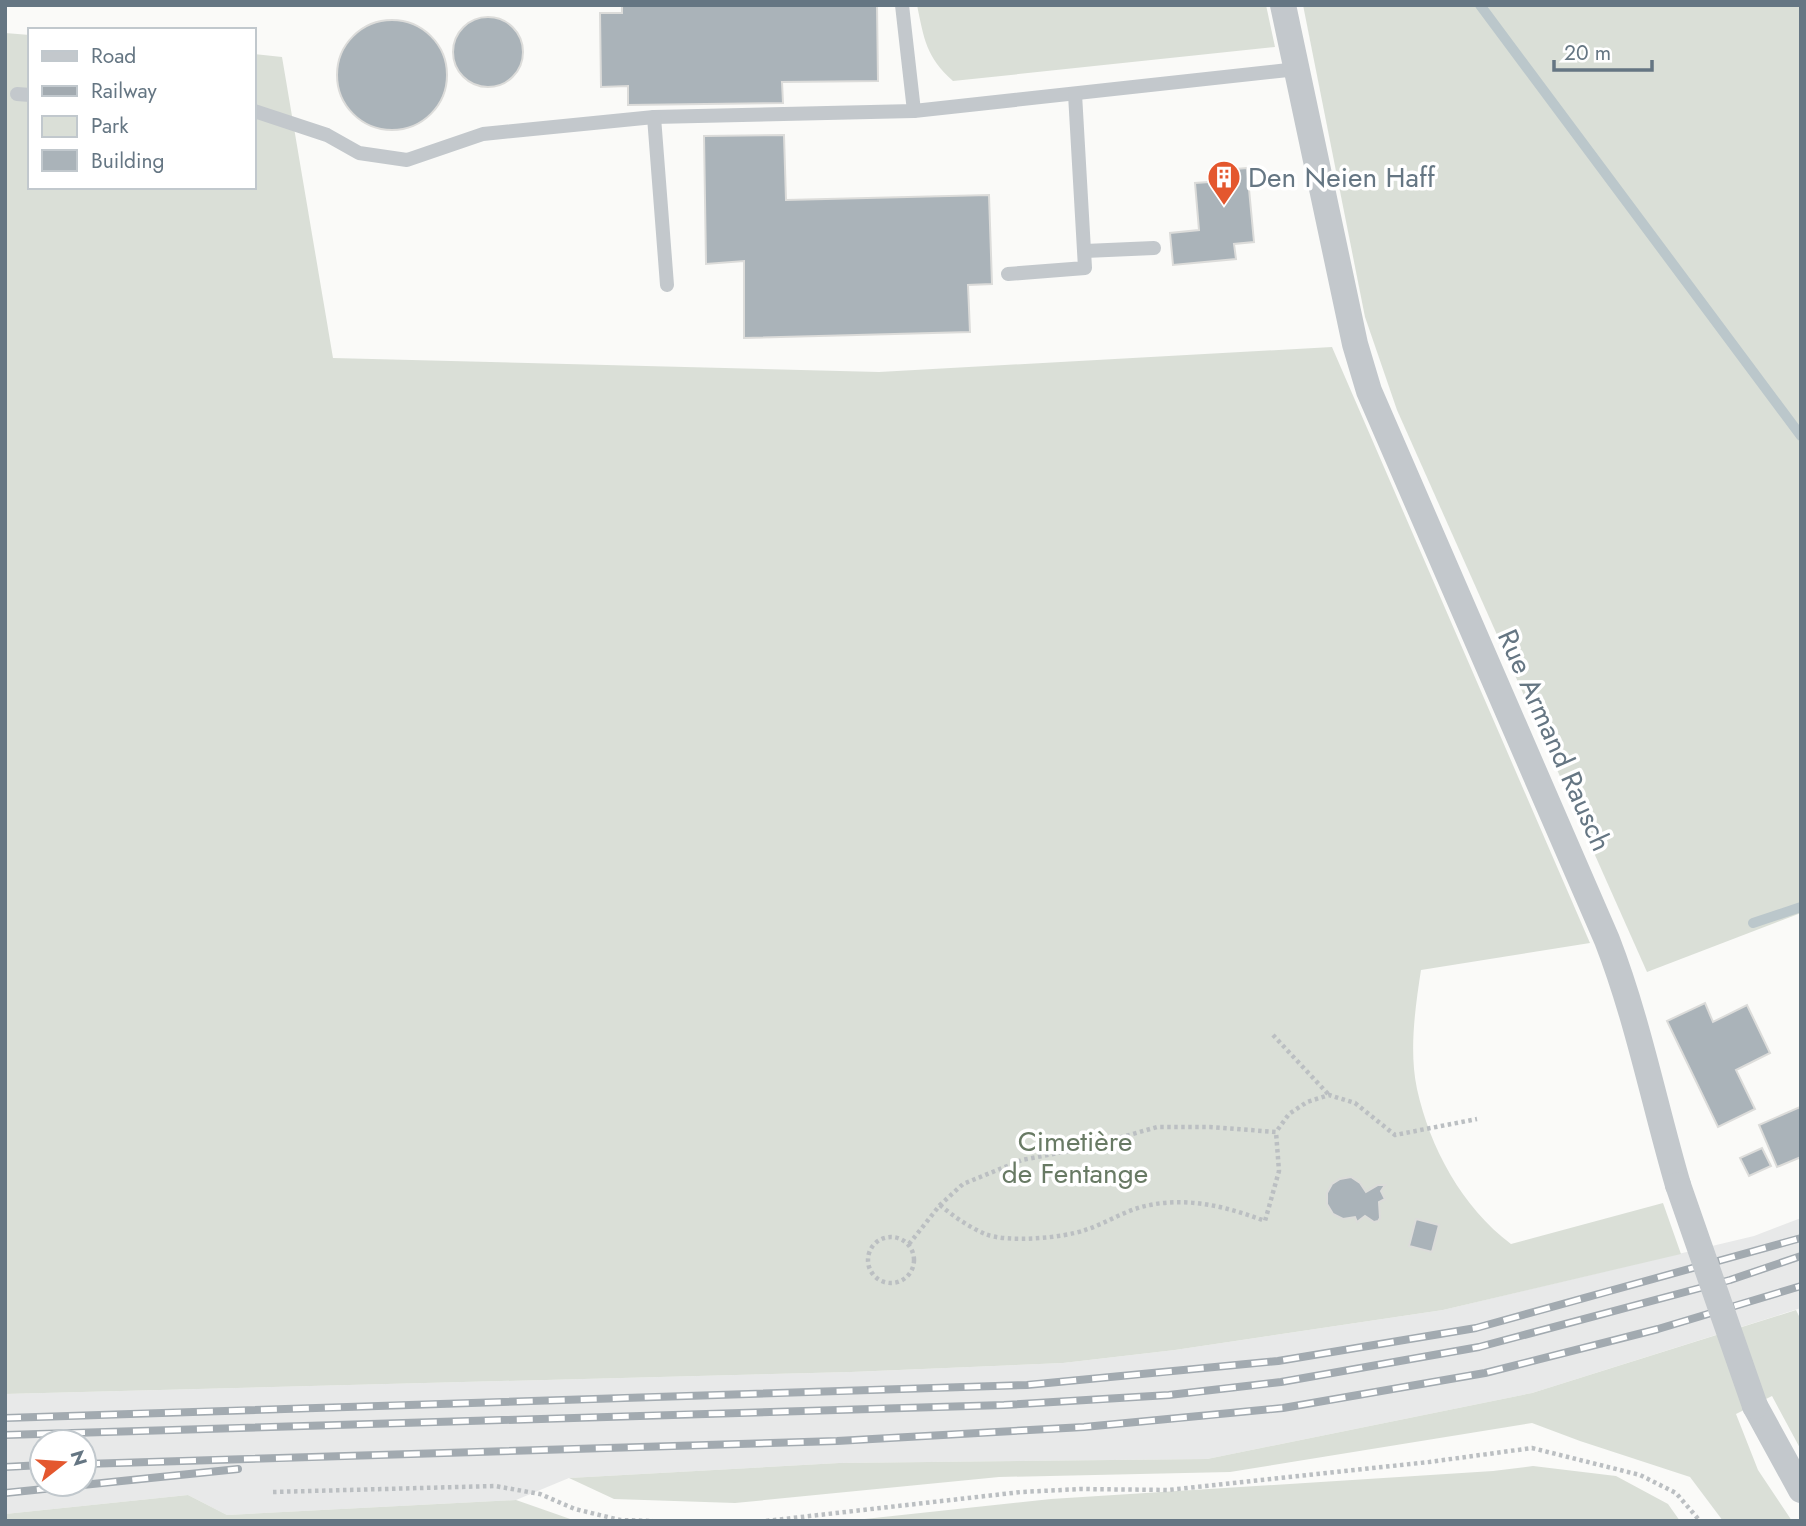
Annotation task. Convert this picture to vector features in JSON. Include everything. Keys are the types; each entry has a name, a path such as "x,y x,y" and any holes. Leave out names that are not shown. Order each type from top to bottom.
{"street":[{"name":"Rue Armand Rausch","path":"1283,5 1355,344 1369,391 1611,950 1646,1059 1678,1185 1755,1406 1801,1490"}],"lane":[{"path":"902,5 914,111"},
{"path":"256,112 327,135 359,153 407,160 483,134 654,117 914,111 1297,69"},
{"path":"1008,274 1085,268 1075,94"},
{"path":"654,117 667,285"},
{"path":"1085,251 1154,248"}],"path":[{"path":"1273,1035 1329,1095 1355,1103 1395,1135 1477,1119"},
{"path":"940,1205 953,1216 987,1235 1029,1239 1062,1237 1087,1230 1131,1210 1175,1202 1210,1204 1265,1221 1279,1171 1276,1132 1289,1114 1307,1102 1329,1095"},
{"path":"909,1244 940,1205 963,1184 1022,1160 1084,1148 1157,1127 1210,1127 1276,1132"},
{"path":"889,1237 909,1244 915,1259 914,1267 904,1280 888,1283 874,1276 868,1263 875,1243 889,1237"},
{"path":"766,1521 1021,1492 1081,1489 1168,1490 1429,1462 1532,1448 1640,1475 1676,1493 1700,1521"},
{"path":"273,1492 495,1486 540,1494 575,1509 620,1520 653,1521"}],"shaded area":[{"path":"1801,1218 1801,1308 1532,1393 1207,1459 839,1463 569,1478 516,1500 227,1515 188,1495 5,1514 5,1394 851,1372 1063,1363 1175,1350 1443,1310 1754,1236"}],"green space":[{"path":"917,5 1266,5 1275,47 953,81 937,64 928,47"},
{"path":"1303,5 1801,5 1801,913 1647,972 1397,410 1365,317"},
{"name":"Cimetière de Fentange","path":"5,33 28,35 28,189 256,189 256,54 282,57 333,358 879,372 1332,347 1590,943 1421,970 1413,1060 1417,1089 1430,1133 1450,1175 1463,1194 1493,1229 1511,1244 1663,1203 1681,1254 1443,1310 1175,1350 1063,1363 851,1372 5,1394"},
{"path":"1796,1310 1801,1320 1801,1450 1772,1396 1736,1414 1758,1470 1792,1521 1723,1521 1690,1477 1532,1423 1230,1472 999,1477 735,1503 614,1499 569,1478 839,1463 1207,1459 1532,1393"},
{"path":"1533,1466 1616,1476 1668,1504 1680,1521 846,1521 1051,1499 1493,1471"},
{"path":"188,1495 227,1515 516,1500 576,1521 5,1521 5,1514"}],"building":[{"path":"622,5 877,5 878,81 782,82 783,103 628,105 628,86 601,87 600,13 622,13"},
{"path":"488,17 513,27 523,52 513,77 488,87 463,77 453,52 463,27"},
{"path":"392,20 413,24 431,36 443,54 447,75 443,96 431,114 413,126 392,130 371,126 353,114 341,96 337,75 341,54 353,36 371,24"},
{"path":"784,135 786,200 989,195 992,284 968,285 970,332 744,338 744,261 706,264 704,136"},
{"name":"Den Neien Haff","path":"1247,168 1254,242 1234,244 1236,259 1173,265 1170,233 1199,230 1195,183 1224,181 1223,170"},
{"path":"1705,1003 1713,1022 1747,1005 1770,1053 1736,1070 1755,1109 1718,1127 1667,1021"},
{"path":"1800,1107 1801,1157 1777,1167 1759,1125"},
{"path":"1762,1148 1771,1166 1749,1176 1740,1158"},
{"path":"1351,1177 1360,1183 1366,1192 1378,1185 1385,1185 1381,1191 1385,1199 1379,1202 1378,1221 1374,1222 1365,1216 1357,1222 1355,1217 1343,1219 1333,1214 1327,1204 1327,1193 1332,1184"},
{"path":"1416,1219 1439,1225 1432,1252 1409,1246"}],"waterway":[{"path":"1480,5 1801,436"},
{"path":"1753,923 1801,907"}],"railway":[{"path":"5,1418 1027,1385 1278,1361 1476,1328 1801,1238"},
{"path":"5,1435 1004,1405 1169,1395 1281,1382 1479,1347 1730,1280 1801,1256"},
{"path":"98,1464 837,1441 1084,1427 1283,1408 1485,1373 1658,1329 1801,1286"},
{"path":"5,1467 28,1466"},
{"path":"5,1493 238,1469"}],"place":[{"name":"Den Neien Haff","path":"1224,207"}]}
